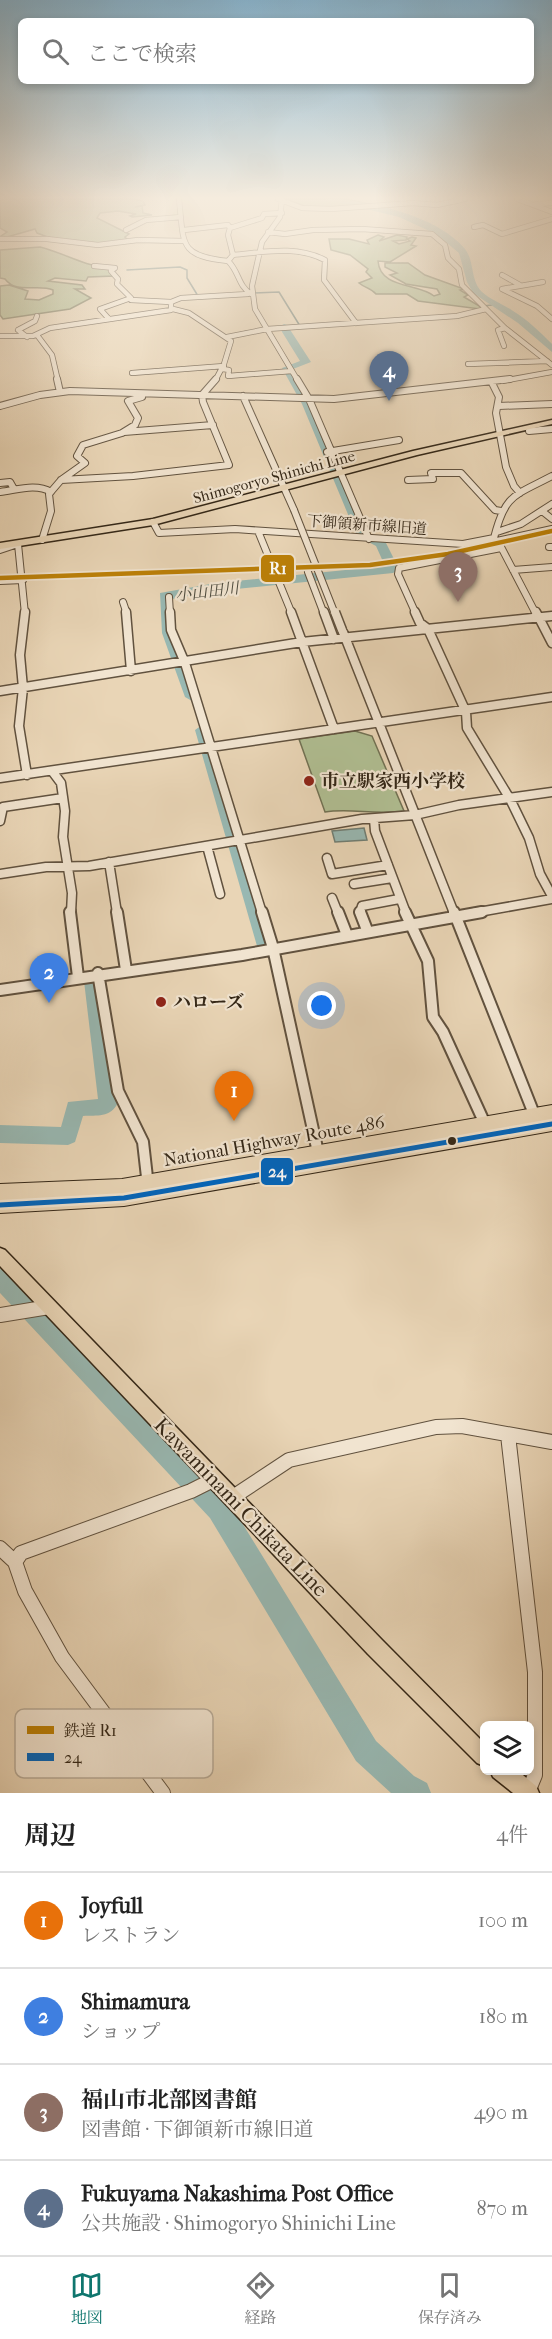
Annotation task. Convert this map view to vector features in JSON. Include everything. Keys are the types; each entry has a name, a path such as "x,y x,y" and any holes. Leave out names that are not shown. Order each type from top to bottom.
{"highway":[{"name":"National Highway Route 486","path":"0,1205 124,1198 148,1188 542,1122 552,1112"},
{"name":"National Highway Route 486","path":"319,1159 485,1124 542,1122"},
{"name":"National Highway Route 486","path":"0,1191 122,1186 148,1188"}],"main road":[{"name":"Shimogoryo Shinichi Line","path":"0,548 153,522 502,433 549,426"},
{"name":"Kawaminami Chikata Line","path":"0,1255 44,1308 216,1479 375,1647 480,1752"},
{"path":"506,1775 528,1793"}],"street":[{"path":"117,283 131,300"},
{"path":"239,283 250,294 255,309 309,399 329,452 369,539"},
{"path":"250,294 253,283"},
{"path":"326,283 356,323"},
{"path":"462,283 504,328 549,363"},
{"path":"516,283 520,285"},
{"path":"538,283 502,289 537,306 552,319"},
{"path":"0,336 37,335 50,328 109,319 172,305 193,297 250,294"},
{"path":"109,319 100,309 131,300 172,305 227,337 231,341 223,368 214,386 202,395"},
{"path":"227,337 267,329 457,316 486,309"},
{"path":"27,336 18,330 36,321 37,316"},
{"path":"504,328 498,330 504,346"},
{"path":"37,335 52,355 60,392"},
{"path":"468,364 549,363"},
{"path":"132,373 223,368 229,370 228,376 292,371"},
{"path":"0,406 60,392 309,399 366,397 492,383 552,372"},
{"path":"492,383 499,393 499,406 496,413 502,433 505,464 511,483 520,493"},
{"path":"122,432 138,421 128,401 142,397 144,393"},
{"path":"61,480 133,476 229,465 202,395"},
{"path":"243,396 286,488 454,915 542,1122"},
{"path":"499,406 552,404"},
{"path":"42,540 51,511 51,492 61,480 85,463 77,456 83,445 122,432 213,425"},
{"path":"529,430 549,426"},
{"path":"329,452 399,440"},
{"path":"408,480 433,479 431,473 460,473 495,510 501,511"},
{"path":"550,479 520,493 501,511 497,540 552,643"},
{"path":"0,483 10,482 14,489"},
{"path":"0,492 43,487 51,492"},
{"path":"497,540 552,504"},
{"path":"542,511 552,519"},
{"name":"下御領新市線旧道","path":"153,522 159,533 258,531 463,544 497,540"},
{"path":"0,990 98,973 273,948 552,897 540,874 529,838 510,799 467,728 466,712 428,629 420,623 398,574 399,568 497,540 552,528"},
{"path":"258,531 279,580 334,729"},
{"path":"18,544 25,610 20,655 23,688 19,726 27,775"},
{"path":"513,570 552,567"},
{"path":"310,575 334,639"},
{"path":"0,581 23,580"},
{"path":"169,597 171,630 185,663 273,948 319,1159"},
{"path":"123,602 126,606 131,671"},
{"path":"0,691 185,663 302,642 334,639 343,634 428,629 552,616"},
{"path":"0,778 466,712 552,697"},
{"path":"52,771 61,783 63,798 63,837 70,867 72,893 69,907 73,923 78,977"},
{"path":"0,874 109,862 552,792"},
{"path":"0,821 3,807 63,798"},
{"path":"374,819 375,831 399,899 428,962 434,1017 485,1124"},
{"path":"207,846 220,894"},
{"path":"327,858 332,874 388,865"},
{"path":"109,862 126,970"},
{"path":"354,884 392,878"},
{"path":"332,898 347,935"},
{"path":"368,930 359,910 362,906 399,899"},
{"path":"98,973 118,1091 142,1143 148,1188"},
{"path":"0,1315 44,1308"},
{"path":"233,1497 289,1460 436,1427 462,1426 552,1442"},
{"path":"508,1435 535,1672 535,1775 528,1793"},
{"path":"98,1709 72,1675 42,1624 16,1574 15,1562 21,1553 191,1491 216,1479"},
{"path":"0,1548 15,1562"},
{"path":"151,1778 163,1793"}],"green space":[{"path":"9,283 62,283 82,285 85,289 75,289 91,298 70,309 3,319 0,315 0,286 9,285 28,291 25,299 39,300 53,294 53,290 47,288 22,288"},
{"path":"359,283 397,283 434,296 440,294 437,289 404,283 446,283 464,289 460,290 468,295 464,297 481,307 480,309 418,301 407,294 376,294"},
{"path":"355,731 372,736 404,811 325,812 299,739"}],"water":[{"path":"364,828 367,840 335,842 332,831"}],"waterway":[{"path":"190,283 198,296"},
{"path":"471,283 480,295 521,321 552,349"},
{"path":"252,293 279,292 300,326"},
{"path":"483,306 492,305"},
{"name":"小山田川","path":"192,697 169,633 165,596 216,587 393,569 381,544 363,536 307,404 287,368 306,362 284,327"},
{"path":"230,335 247,331"},
{"name":"小山田川","path":"202,730 266,946"},
{"name":"小山田川","path":"0,1134 68,1136 75,1108 104,1107 108,1103 93,981"},
{"path":"0,1279 20,1297 219,1509 366,1751 404,1786 417,1793"}],"rail line":[{"name":"R1","path":"0,578 370,565 448,554 552,531"}],"transit line":[{"name":"24","path":"0,1205 124,1198 552,1124"}],"place":[{"name":"Fukuyama Nakashima Post Office","path":"389,401"},
{"name":"福山市北部図書館","path":"458,602"},
{"name":"市立駅家西小学校","path":"309,781"},
{"name":"ハローズ","path":"161,1002"},
{"name":"Shimamura","path":"49,1003"},
{"name":"Joyfull","path":"234,1121"}]}
